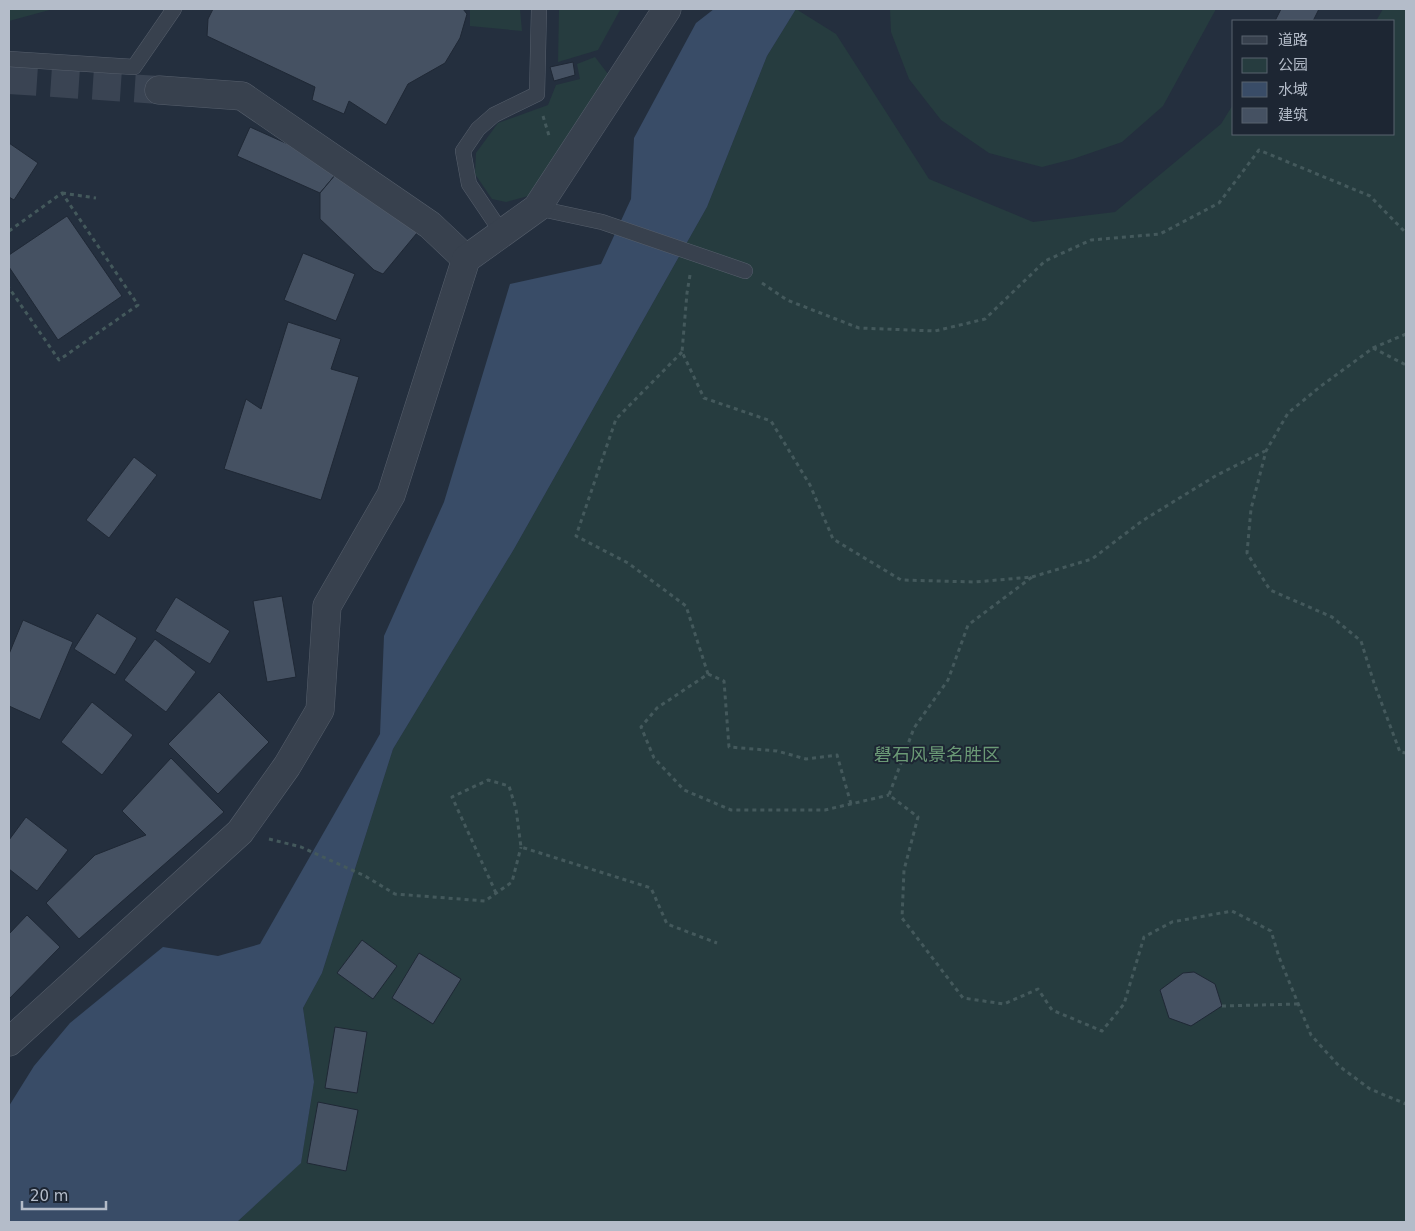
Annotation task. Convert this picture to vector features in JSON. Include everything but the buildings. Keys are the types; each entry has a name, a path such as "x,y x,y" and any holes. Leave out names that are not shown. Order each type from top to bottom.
{"street":[{"path":"9,1042 240,832 287,766 320,710 327,606 390,496 466,258 536,208 667,9"},
{"path":"160,90 242,96 430,225 466,258"}],"lane":[{"path":"9,59 134,67 174,9"},
{"path":"502,233 469,184 463,151 478,129 494,115 537,94 539,9"},
{"path":"536,208 602,222 695,252 745,271"}],"path":[{"path":"537,94 559,173"},
{"path":"745,271 787,300 859,328 936,331 985,319 1044,261 1091,240 1160,234 1219,203 1259,150 1370,196 1406,233"},
{"path":"9,231 62,193 96,198"},
{"path":"9,288 59,360 138,304 62,193"},
{"path":"695,252 686,293 682,352 704,398 770,421 810,485 833,540 901,580 975,582 1032,577 1092,559 1142,521 1217,475 1266,451"},
{"path":"1406,334 1373,348 1288,413 1266,451 1251,509 1247,554 1270,590 1332,617 1361,641 1374,684 1400,752 1406,753"},
{"path":"1373,348 1406,365"},
{"path":"682,352 616,419 576,536 628,563 686,606 708,674 724,681 729,747 777,751 806,759 837,755 852,804"},
{"path":"889,795 914,728 948,680 968,625 1032,577"},
{"path":"708,674 657,708 641,727 654,758 684,790 731,810 825,810 889,795"},
{"path":"301,847 365,876 395,894 485,901 512,882 521,847 516,809 509,786 488,780 452,797 496,893"},
{"path":"889,795 918,817 904,870 902,918 963,998 1004,1004 1038,989 1052,1010 1102,1031 1124,1004 1144,937 1172,922 1232,911 1271,930 1279,957 1311,1035 1339,1066 1370,1089 1406,1104"},
{"path":"521,847 651,888 667,924 717,943"},
{"path":"1222,1006 1298,1004"}],"green space":[{"path":"9,9 53,9 9,21"},
{"path":"470,9 520,9 522,31 470,26"},
{"path":"559,9 620,10 598,50 558,62"},
{"name":"礐石风景名胜区","path":"796,9 836,34 929,179 1033,222 1115,212 1221,124 1232,106 1232,135 1395,135 1395,20 1377,20 1383,9 1406,9 1406,1222 237,1222 301,1162 314,1082 303,1008 322,973 393,749 514,549 707,207 767,56"},
{"path":"890,9 1216,9 1163,106 1122,142 1073,159 1042,167 989,153 941,120 909,79 891,32"},
{"path":"595,57 611,78 539,193 506,202 492,199 475,174 476,153 498,123 548,105 556,85 580,79 577,64"}],"water":[{"path":"714,9 796,9 767,56 707,207 514,549 393,749 322,973 303,1008 314,1082 301,1163 237,1222 9,1222 9,1106 34,1066 70,1023 163,947 218,956 260,944 380,734 384,636 444,502 510,284 601,264 631,199 634,138 696,23"}],"tunnel":[{"path":"9,80 159,90"}]}
